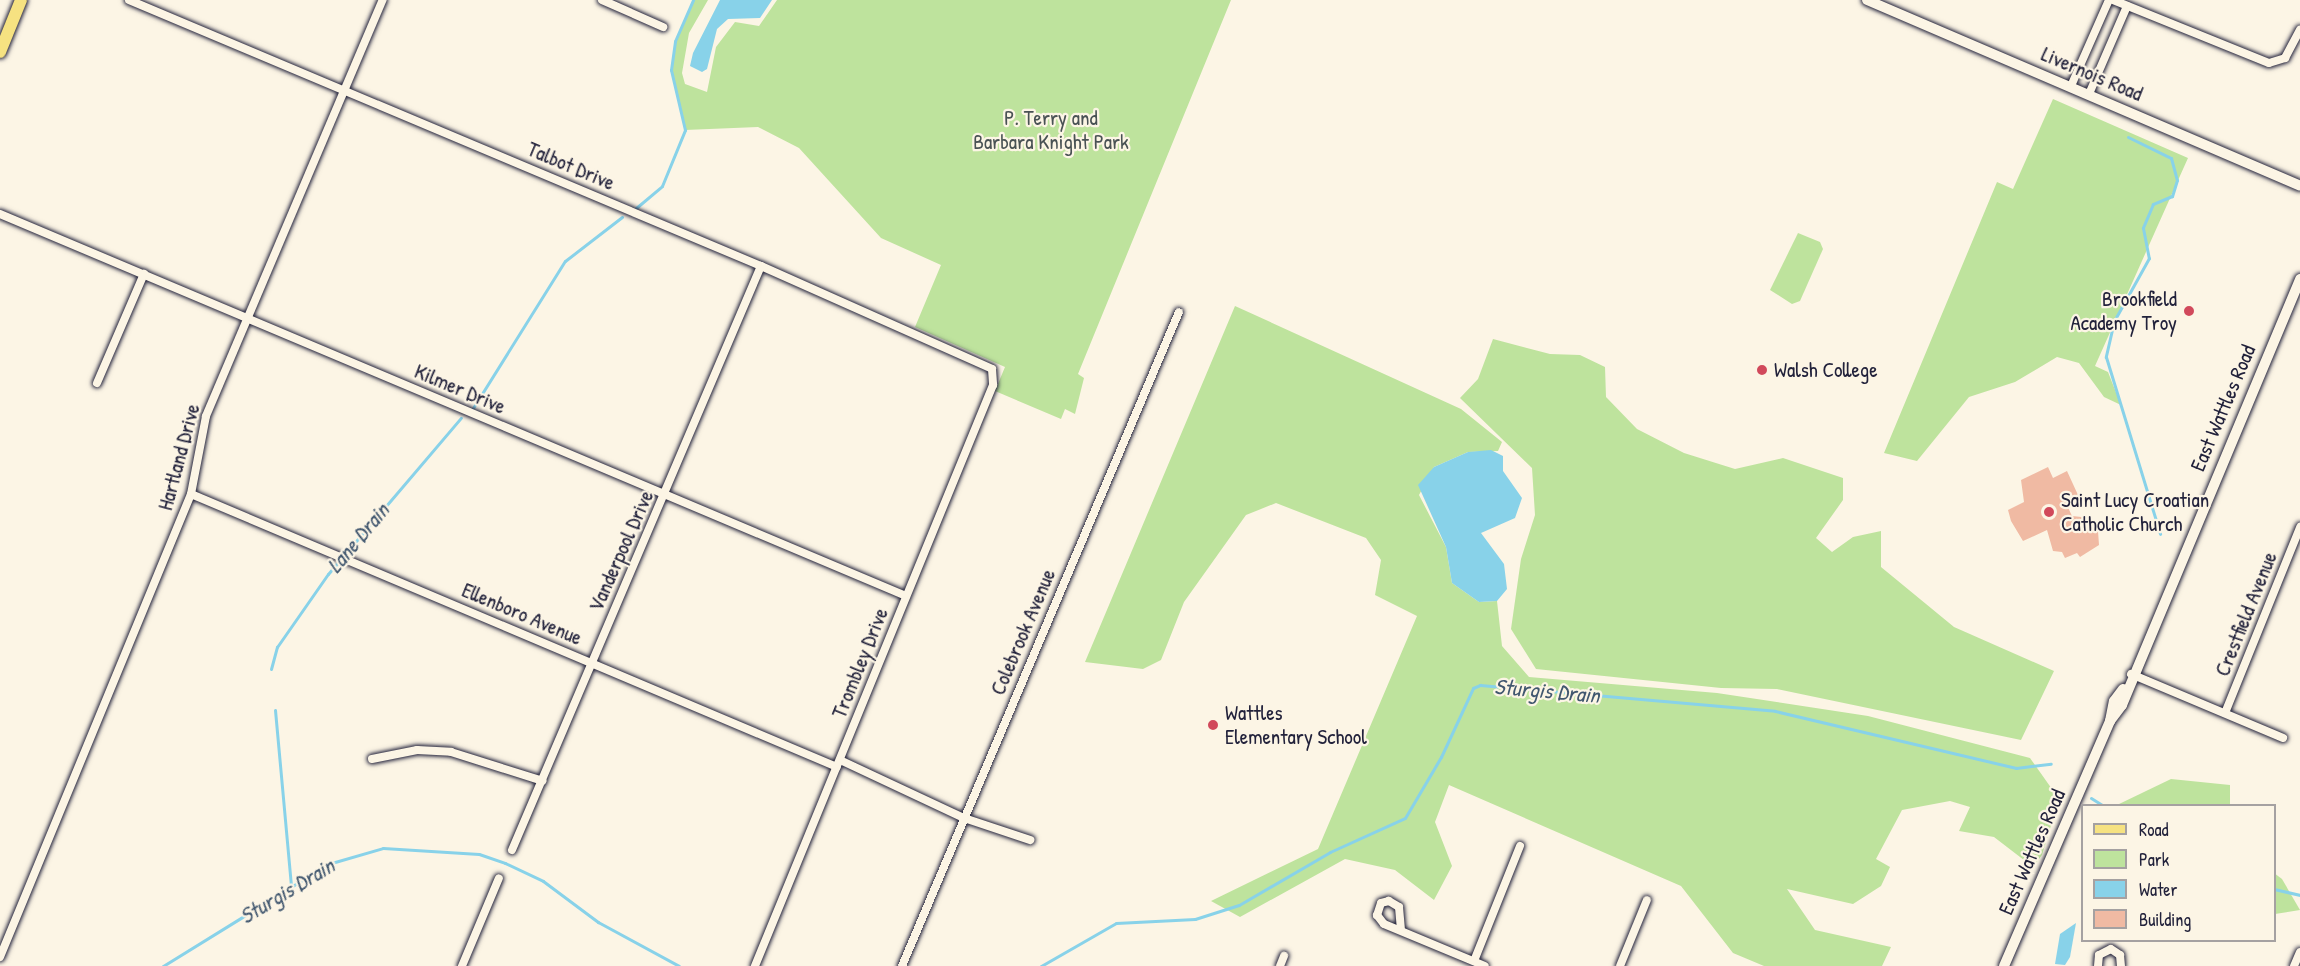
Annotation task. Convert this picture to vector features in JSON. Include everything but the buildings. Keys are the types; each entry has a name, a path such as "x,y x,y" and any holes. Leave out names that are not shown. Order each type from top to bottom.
{"main road":[{"path":"0,49 21,0"},
{"name":"Livernois Road","path":"1867,0 2300,186"},
{"name":"East Wattles Road","path":"2004,966 2110,721 2114,701 2129,679 2300,279"}],"street":[{"name":"Talbot Drive","path":"129,0 761,266 984,363 993,373"},
{"name":"Hartland Drive","path":"0,957 191,494 201,429 383,0"},
{"path":"602,0 663,27"},
{"path":"2071,86 2111,0 2269,63 2285,58 2300,30"},
{"path":"2090,94 2127,6"},
{"name":"Kilmer Drive","path":"0,214 906,596"},
{"name":"Vanderpool Drive","path":"512,850 666,495 761,266"},
{"path":"98,383 144,274"},
{"name":"Colebrook Avenue","path":"902,966 1179,312"},
{"name":"Trombley Drive","path":"755,966 839,763 993,373"},
{"name":"Ellenboro Avenue","path":"191,494 592,663 839,763 964,818 1030,840"},
{"name":"Crestfield Avenue","path":"2225,713 2300,527"},
{"path":"2129,679 2225,713 2283,738"},
{"path":"372,759 408,751 442,751 543,781"},
{"path":"1474,961 1520,846"},
{"path":"462,966 499,878"},
{"path":"1620,966 1647,900"},
{"path":"1401,930 1485,966"},
{"path":"2098,966 2099,955 2111,949 2121,955 2121,966"},
{"path":"2294,966 2300,952"},
{"path":"1280,966 1284,956"}],"green space":[{"name":"P. Terry and Barbara Knight Park","path":"693,0 708,0 689,33 682,73 685,84 707,92 716,47 735,22 759,26 777,0 1231,0 1078,374 1084,378 1075,414 1065,409 1061,419 995,391 1005,367 915,327 941,265 881,238 799,148 758,127 685,130 671,70 675,41"},
{"path":"2053,99 2188,158 2095,366 2108,372 2121,405 2104,397 2079,363 2057,357 2015,382 1969,397 1917,461 1884,453 1997,182 2013,189"},
{"path":"1798,233 1820,242 1823,249 1800,301 1792,304 1770,290"},
{"path":"1235,306 1461,409 1502,442 1498,451 1468,452 1434,467 1419,495 1446,547 1452,583 1479,602 1497,601 1502,646 1529,677 1717,693 1868,716 2030,758 2059,799 2042,855 2033,867 1994,837 1959,831 1970,807 1950,801 1902,810 1876,859 1890,867 1881,886 1853,904 1787,889 1815,930 1891,947 1882,966 1764,966 1733,953 1681,886 1449,785 1435,822 1452,866 1434,900 1395,870 1345,859 1240,917 1211,901 1318,849 1417,616 1375,595 1381,560 1366,538 1276,503 1246,515 1184,602 1161,660 1143,669 1085,662"},
{"path":"1493,339 1550,354 1580,355 1605,367 1606,397 1637,429 1684,453 1735,469 1783,458 1843,478 1843,500 1816,538 1832,552 1853,537 1881,531 1881,567 1954,627 2054,671 2021,740 1777,689 1721,688 1536,669 1511,629 1521,559 1535,515 1532,468 1460,398 1478,379"},
{"path":"2171,779 2230,785 2230,804 2119,804"},
{"path":"2276,874 2282,879 2300,910 2276,914"}],"water":[{"path":"720,0 772,0 760,18 728,19 717,29 707,69 702,72 690,66 693,53"},
{"path":"1491,450 1503,456 1503,471 1522,498 1515,518 1481,533 1504,564 1507,589 1497,601 1479,602 1452,583 1446,547 1418,485 1434,467 1468,452"},
{"path":"2076,923 2070,957 2065,965 2055,964 2060,934"}],"waterway":[{"name":"Lane Drain","path":"636,208 662,186 685,130 671,70 675,41 693,0"},
{"path":"2128,137 2171,158 2177,180 2172,196 2153,204 2143,228 2149,258 2114,321 2106,357 2160,534"},
{"name":"Lane Drain","path":"473,408 565,261 622,217"},
{"name":"Lane Drain","path":"271,669 277,647 328,574 461,418"},
{"name":"Sturgis Drain","path":"1041,966 1116,923 1195,919 1239,905 1330,852 1405,818 1441,757 1473,688 1480,685 1775,711 2016,768 2051,764"},
{"name":"Lane Drain","path":"275,710 291,887"},
{"name":"Sturgis Drain","path":"2091,798 2101,804"},
{"name":"Sturgis Drain","path":"163,966 328,864 383,848 479,854 505,863 543,881 598,922 679,966"},
{"name":"Sturgis Drain","path":"2276,889 2300,895"}],"place":[{"name":"Brookfield Academy Troy","path":"2189,311"},
{"name":"Walsh College","path":"1762,370"},
{"name":"Saint Lucy Croatian Catholic Church","path":"2049,512"},
{"name":"Wattles Elementary School","path":"1213,725"}]}
